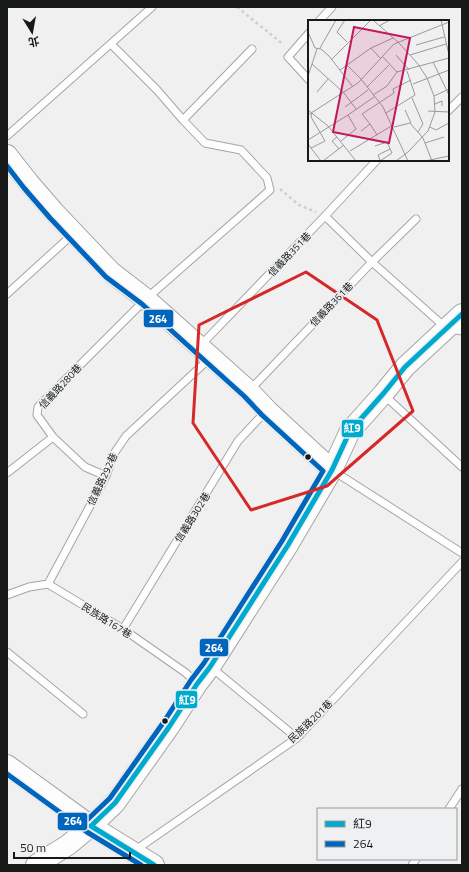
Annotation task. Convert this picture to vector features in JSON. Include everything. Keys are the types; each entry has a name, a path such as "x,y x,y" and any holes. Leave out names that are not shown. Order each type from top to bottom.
{"street":[{"path":"7,155 55,213 111,272 146,299 206,351 332,470"},
{"path":"36,865 68,845 92,826 115,803 210,667 288,545 332,470 350,431 405,367 454,329 462,314"},
{"path":"7,765 92,826 154,865"}],"lane":[{"path":"7,136 152,7"},
{"path":"320,20 332,7"},
{"path":"308,34 288,57 308,79"},
{"path":"111,44 157,90 205,143 241,150 268,178"},
{"path":"183,120 252,49"},
{"path":"449,110 462,97"},
{"name":"信義路351巷","path":"206,351 325,216 376,161"},
{"name":"信義路280巷","path":"106,476 85,466 52,437 37,415 38,407 146,299 270,190 268,178"},
{"path":"325,216 372,262 454,329"},
{"name":"信義路361巷","path":"249,391 372,262 416,219"},
{"path":"7,294 75,233"},
{"name":"信義路292巷","path":"48,584 106,476 113,455 126,436 206,351"},
{"path":"383,394 462,467"},
{"name":"信義路302巷","path":"123,629 238,441 267,410"},
{"path":"7,473 52,437"},
{"path":"332,470 462,553"},
{"name":"民族路201巷","path":"132,852 297,738 462,562"},
{"path":"7,595 29,587 48,584"},
{"name":"民族路167巷","path":"48,584 123,629 186,673 197,684"},
{"path":"7,652 83,714"},
{"path":"210,667 297,738"},
{"path":"450,808 462,789"}],"path":[{"path":"237,7 292,51"},
{"path":"268,178 299,205 325,216"}],"highlighted area":[{"path":"306,272 377,320 413,411 327,486 251,510 193,423 199,325"}],"transit line":[{"name":"264","path":"7,166 50,218 106,277 142,304 244,396 262,415 323,471 282,541 204,663 110,798 86,821"},
{"name":"紅9","path":"91,826 115,803 210,667 288,545 332,470 350,431 405,367 462,314"},
{"name":"264","path":"7,774 87,832 141,865"},
{"name":"紅9","path":"91,826 154,865"}]}
